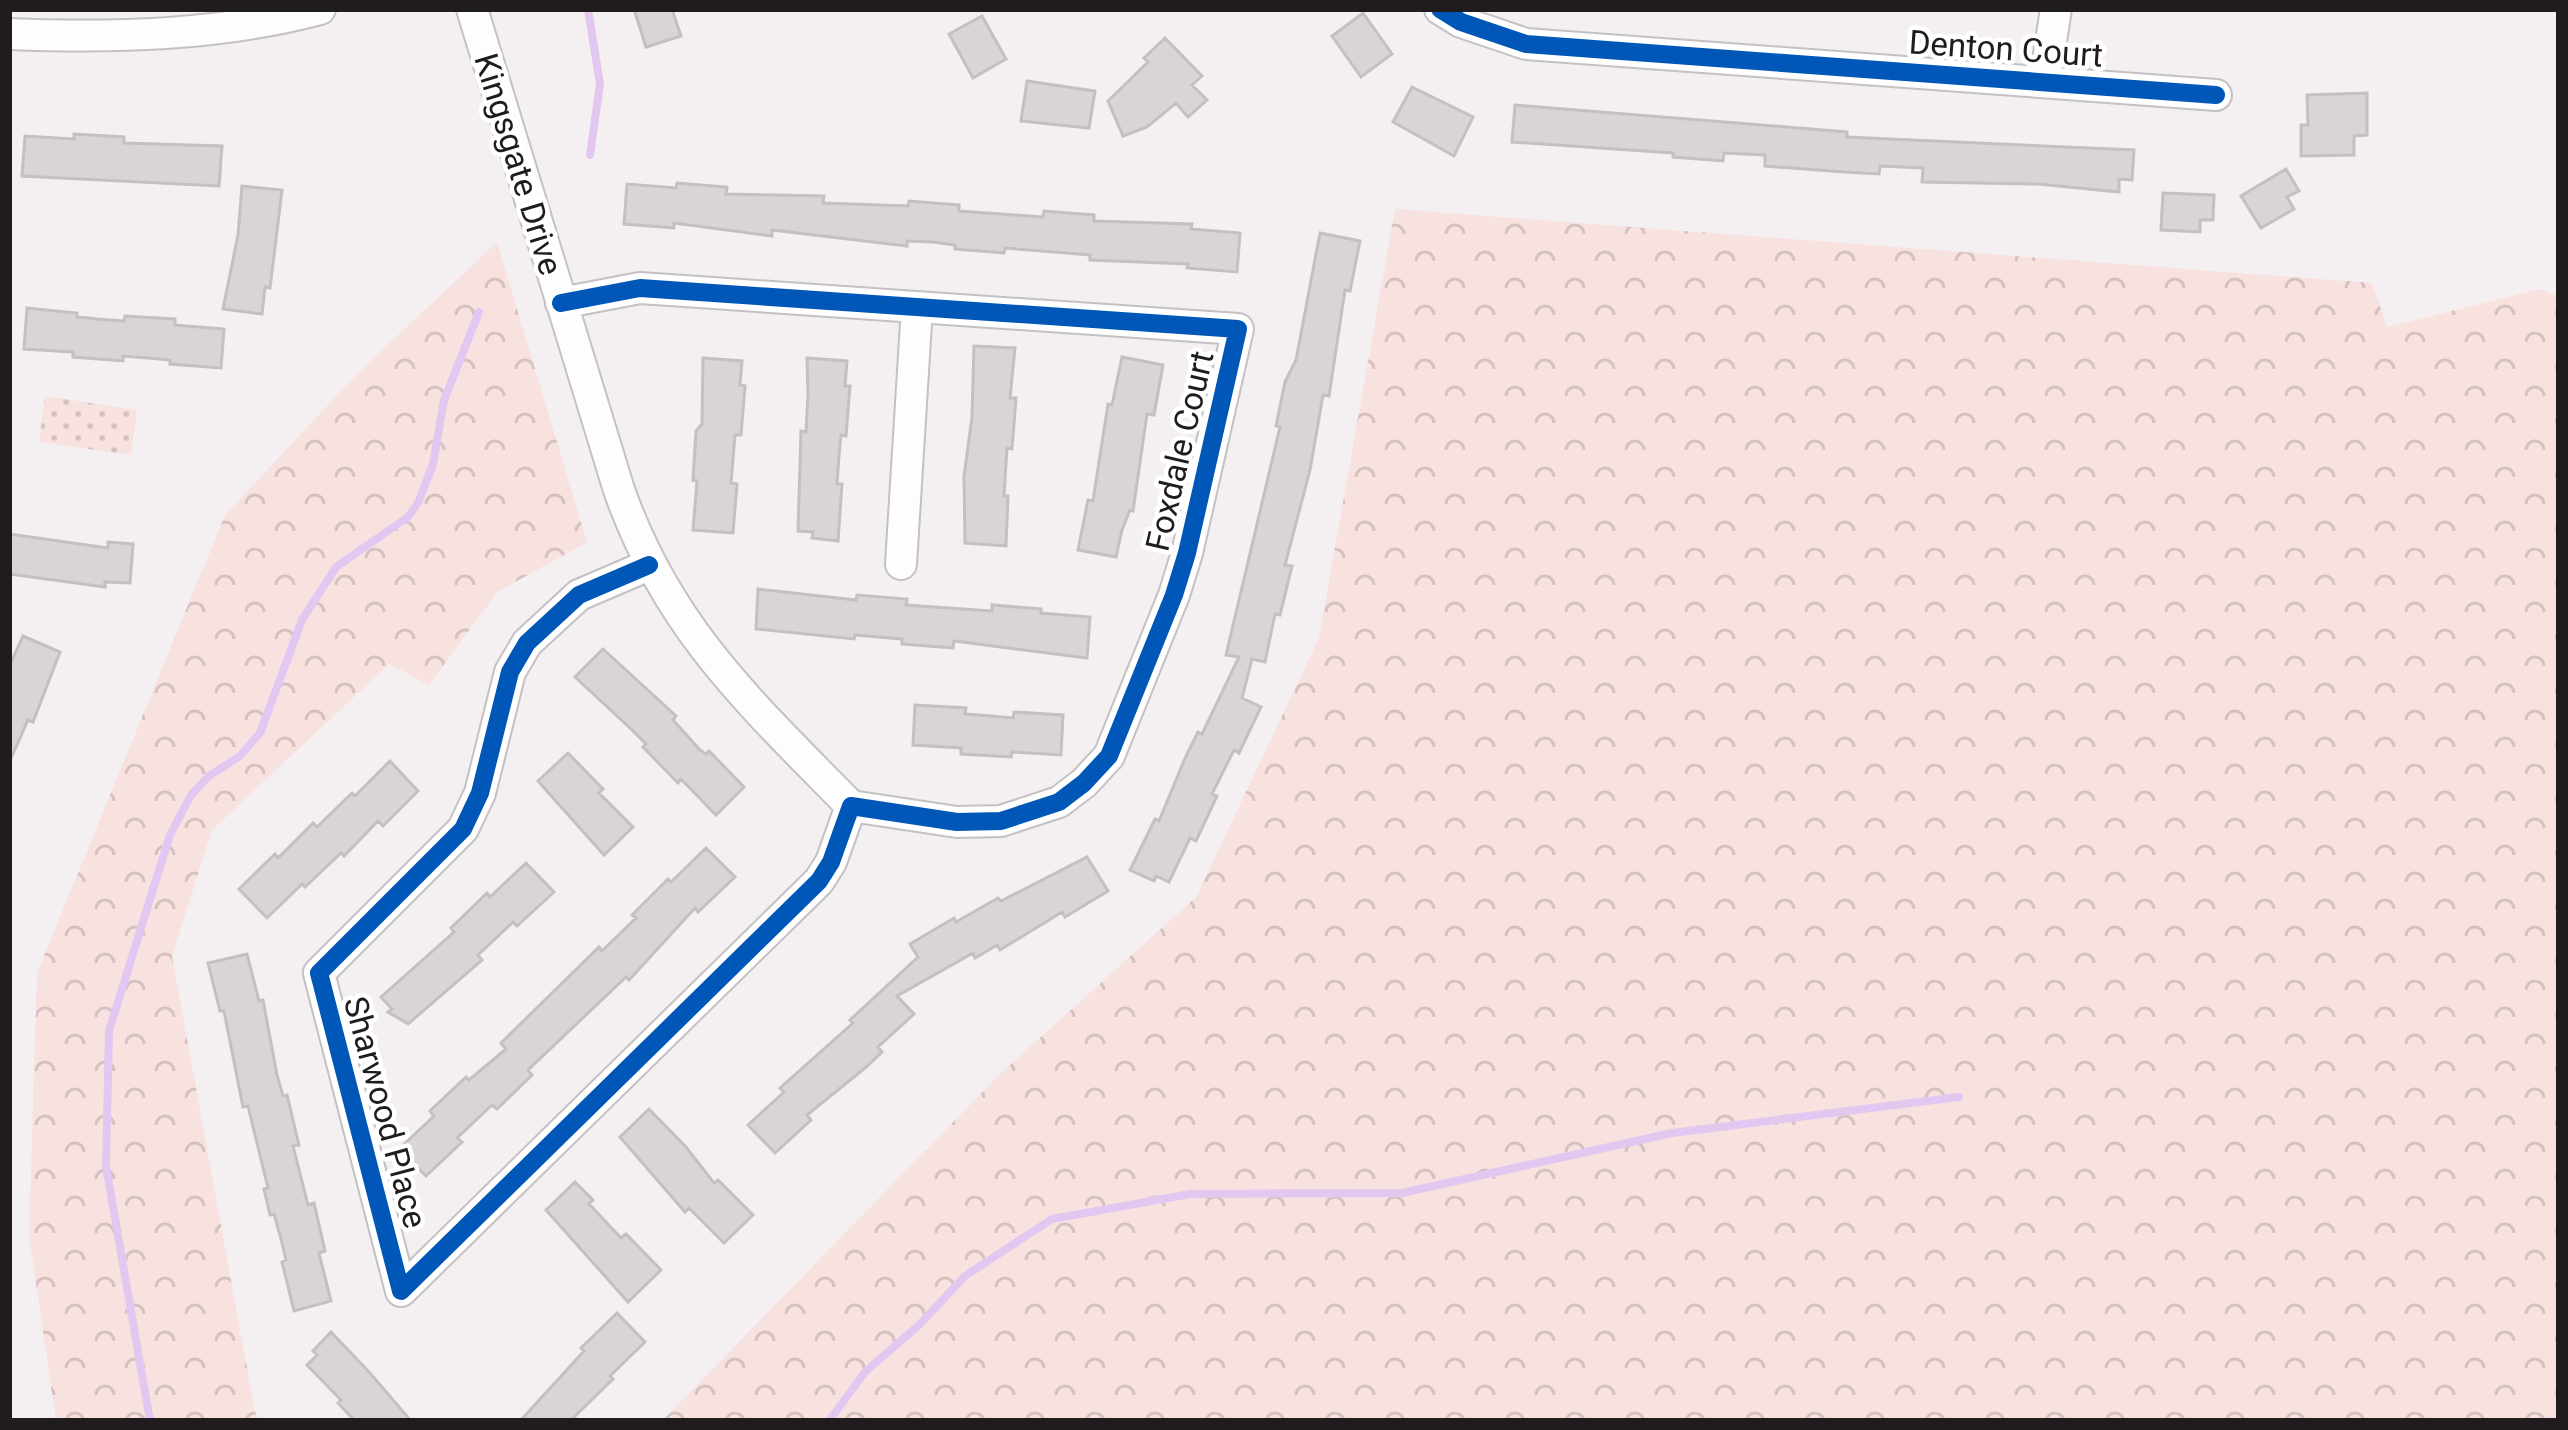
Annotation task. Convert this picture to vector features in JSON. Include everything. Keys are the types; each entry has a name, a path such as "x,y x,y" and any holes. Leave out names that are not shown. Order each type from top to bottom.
{"street":[{"path":"9,34 185,33 320,9"},
{"name":"Kingsgate Drive","path":"472,9 619,490 649,565 712,660 850,806"},
{"name":"Denton Court","path":"1441,9 1476,28 1526,44 2216,95"},
{"path":"2045,80 2056,9"},
{"name":"Foxdale Court","path":"561,302 640,288 1238,329 1187,553 1109,756 1059,802 1001,821 957,821 850,806"},
{"path":"901,564 917,307"},
{"name":"Sharwood Place","path":"649,565 579,596 527,643 510,673 480,793 463,829 319,973 401,1291 819,881 831,862 850,806"}],"green space":[{"path":"1395,209 2372,283 2387,327 2540,289 2559,297 2559,1421 662,1421 1000,1074 1196,897 1319,638"},
{"path":"497,242 587,542 497,592 429,685 389,664 212,830 172,956 260,1421 56,1421 29,1235 37,973 225,515 360,371"},
{"path":"45,396 137,410 131,455 39,442"}],"building":[{"path":"634,9 672,9 681,36 646,47"},
{"path":"1363,13 1392,54 1361,77 1332,36"},
{"path":"982,16 1006,59 973,78 949,34"},
{"path":"1165,38 1202,76 1192,85 1207,100 1188,117 1176,103 1147,127 1123,136 1108,101"},
{"path":"1027,81 1095,91 1089,128 1021,121"},
{"path":"1412,87 1473,117 1454,156 1393,122"},
{"path":"2367,93 2367,135 2354,136 2354,155 2301,156 2301,125 2308,125 2307,95"},
{"path":"1515,105 1847,132 1847,137 2134,150 2132,180 2119,179 2119,192 2038,184 1922,182 1923,168 1880,166 1879,174 1844,172 1765,166 1765,155 1724,153 1723,161 1512,142"},
{"path":"74,134 124,137 124,143 222,146 219,186 22,176 25,136 74,139"},
{"path":"2286,169 2299,191 2287,197 2294,209 2261,228 2241,196"},
{"path":"677,183 727,187 726,194 824,196 823,203 908,206 909,201 959,205 959,211 1043,217 1044,211 1094,215 1094,221 1192,224 1191,229 1240,233 1237,272 1005,248 1004,253 955,249 955,245 933,242 907,241 907,246 772,230 772,236 674,223 674,228 624,224 627,184 676,188"},
{"path":"242,186 282,190 270,288 265,287 262,314 223,309"},
{"path":"2163,193 2214,195 2213,220 2200,220 2200,232 2161,230"},
{"path":"1320,233 1360,241 1350,291 1345,290 1329,396 1323,395 1310,470 1285,565 1292,566 1280,615 1275,614 1265,662 1252,659 1242,698 1261,707 1212,794 1217,796 1196,841 1190,838 1169,882 1156,876 1154,881 1130,870 1239,657 1226,655 1280,427 1276,426 1285,382 1296,360"},
{"path":"27,308 97,319 175,319 175,325 224,329 221,368 24,349"},
{"path":"974,346 1015,348 1010,398 1016,398 1004,496 1008,496 1006,546 965,543 964,476"},
{"path":"1122,357 1163,365 1154,415 1147,414 1133,511 1122,530 1116,557 1078,550 1088,500 1093,501 1108,404 1112,405"},
{"path":"703,358 742,361 741,435 735,435 731,483 737,484 733,533 693,530"},
{"path":"807,358 847,361 845,386 850,386 846,436 841,435 839,455 838,541 798,531"},
{"path":"9,534 108,548 108,542 133,544 130,583 105,582 105,587 9,574"},
{"path":"758,589 856,600 857,595 907,599 906,605 1041,609 1041,613 1090,617 1087,658 954,641 953,648 902,644 902,639 756,629"},
{"path":"23,636 60,652 33,722 28,720 9,763 9,667"},
{"path":"603,649 676,716 673,720 700,750 709,751 744,787 716,815 681,779 678,783 643,747 646,744 575,677"},
{"path":"915,705 966,708 965,714 1013,718 1014,712 1063,715 1061,755 961,754 961,748 913,745"},
{"path":"568,753 633,827 604,855 538,781"},
{"path":"390,761 418,791 383,826 378,821 344,856 341,853 305,887 302,884 267,918 239,889 313,823 317,827 352,793 355,796"},
{"path":"706,848 735,877 698,912 695,908 629,980 626,977 528,1070 532,1075 497,1109 492,1105 457,1138 462,1142 426,1176 399,1149 434,1116 430,1111 506,1049 501,1043 599,947 602,951 636,918 632,915 668,879 671,882"},
{"path":"1087,857 1108,891 1065,917 1062,912 1000,950 997,945 975,958 973,953 897,996 914,1014 878,1047 882,1052 807,1115 811,1120 775,1153 748,1125 784,1092 780,1088 918,957 910,944 954,918 956,922"},
{"path":"526,863 554,892 517,926 513,922 478,955 482,960 408,1024 388,1012 392,1009 381,997 454,932 451,928 487,893 490,897"},
{"path":"247,954 259,1001 263,1000 277,1075 283,1096 287,1095 299,1145 293,1146 308,1205 314,1203 325,1251 319,1253 331,1301 294,1311 281,1239 274,1214 270,1215 248,1106 243,1107 224,1011 220,1011 208,963"},
{"path":"649,1109 714,1183 718,1180 753,1215 724,1243 689,1208 685,1212 620,1137"},
{"path":"575,1182 621,1238 626,1234 661,1270 628,1302 546,1210"},
{"path":"617,1313 645,1342 610,1376 613,1379 570,1421 520,1421 584,1351 581,1348"},
{"path":"331,1332 411,1421 355,1421 338,1403 341,1400 307,1365"}],"waterway":[{"path":"588,9 600,84 590,155"},
{"path":"150,1421 106,1166 109,1031 170,835 191,795 209,776 240,756 260,733 302,620 336,567 408,517 418,503 433,464 444,400 479,312"},
{"path":"829,1421 865,1372 965,1276 1052,1219 1190,1194 1402,1193 1672,1133 1959,1097"}],"cycle path":[{"path":"1440,9 1461,22 1526,44 2216,95"},
{"path":"561,303 640,288 1238,329 1187,553 1109,756 1059,802 1001,821 957,822 851,806 819,881 401,1291 319,973 463,829 480,793 510,672 527,643 579,595 649,565"}]}
